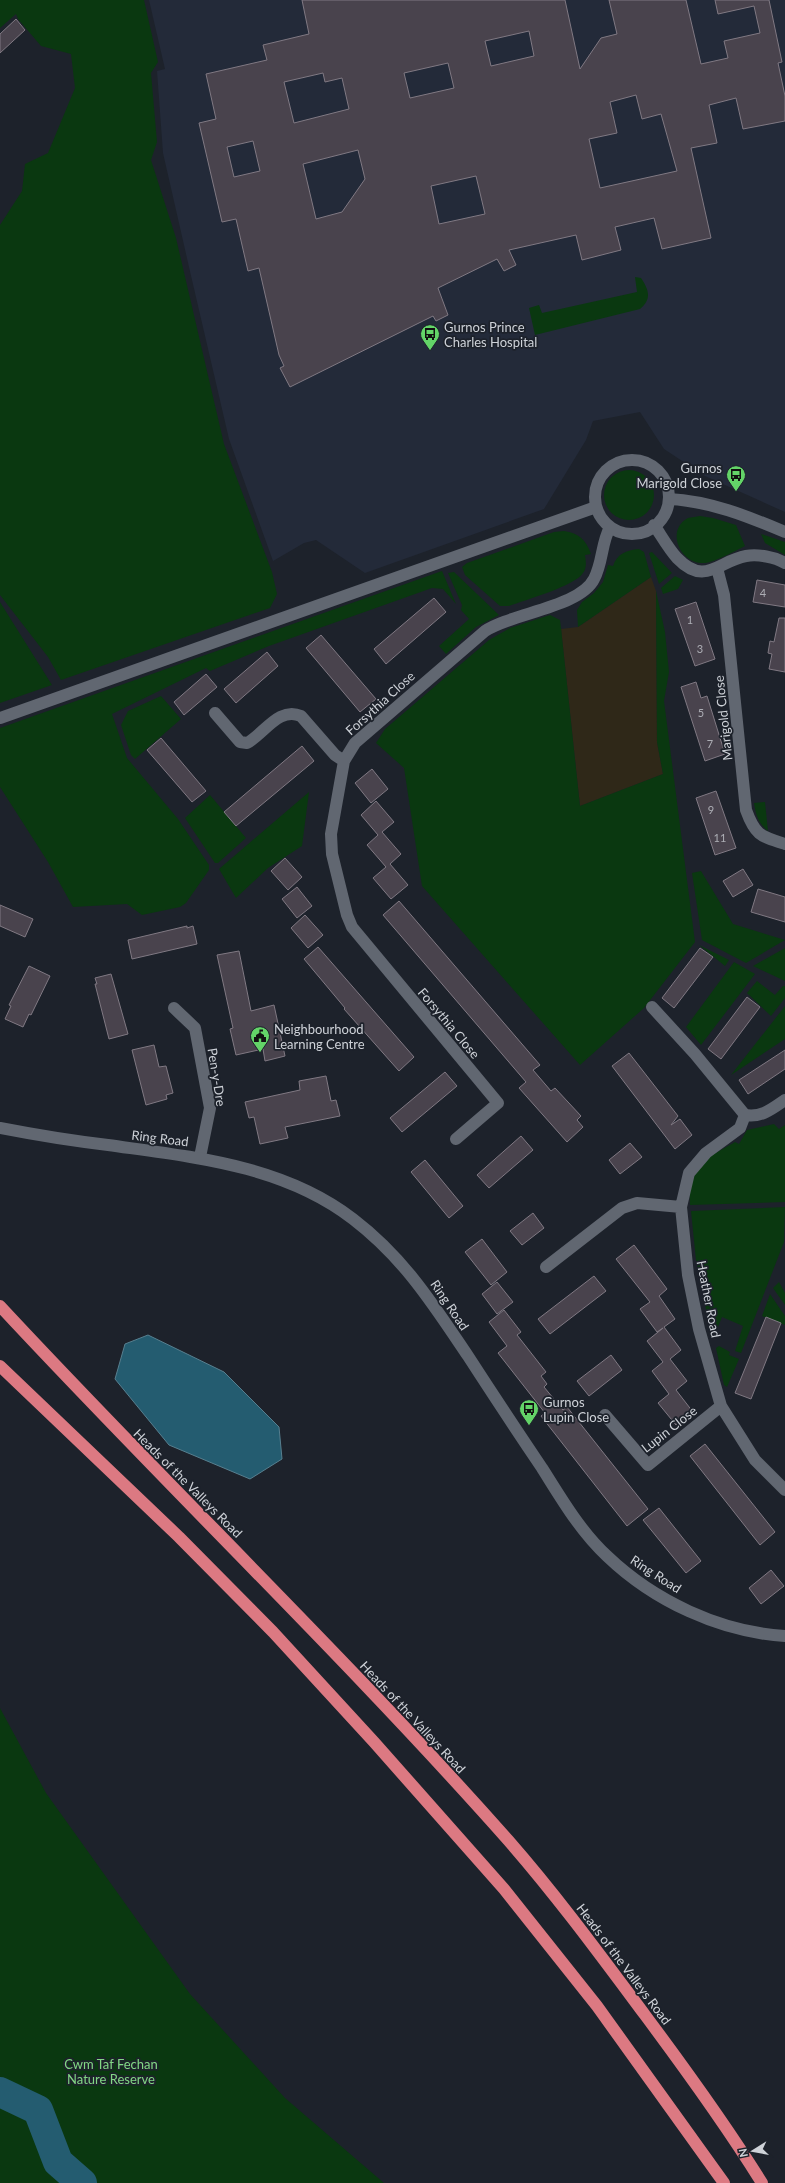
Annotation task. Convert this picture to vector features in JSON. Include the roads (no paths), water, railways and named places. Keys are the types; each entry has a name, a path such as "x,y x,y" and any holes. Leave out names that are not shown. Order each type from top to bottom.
{"highway":[{"name":"Heads of the Valleys Road","path":"0,1306 99,1412 312,1629 509,1842 579,1927 731,2131 762,2183"},
{"path":"0,1366 179,1537 273,1632 504,1889 597,2006 724,2183"}],"street":[{"path":"630,460 641,461 651,466 659,473 665,482 668,499 664,515 645,531 633,534 621,532 610,527 602,518 596,507 595,496 597,485 602,475 610,467 620,462 630,460"},
{"path":"668,499 705,503 749,517 785,532"},
{"path":"0,718 596,507"},
{"path":"654,524 676,557 690,568 705,572 746,556 773,558 785,563"},
{"name":"Forsythia Close","path":"456,1140 498,1103 403,990 352,926 347,915 332,854 331,834 344,760 355,743 496,624 566,601 582,593 594,581 601,564 604,539 610,527"},
{"name":"Marigold Close","path":"718,568 724,595 746,810 753,828 764,838 785,844"},
{"path":"216,713 240,742 247,743 286,714 293,713 301,716 335,756 344,760"},
{"path":"652,1007 695,1054 745,1114 753,1116 762,1115 785,1100"},
{"name":"Pen-y-Dre","path":"174,1008 195,1028 210,1108 200,1157"},
{"name":"Heather Road","path":"745,1114 740,1128 706,1153 689,1173 681,1207 688,1275 699,1329 721,1406 755,1460 785,1490"},
{"name":"Ring Road","path":"0,1128 68,1140 200,1157 226,1162 291,1184 352,1218 391,1252 423,1289 575,1519 605,1555 632,1578 665,1599 702,1617 733,1627 768,1635 785,1636"},
{"path":"546,1267 622,1208 637,1203 681,1207"},
{"name":"Lupin Close","path":"605,1415 648,1465 721,1406"}],"water":[{"path":"148,1335 224,1372 279,1427 282,1459 250,1479 169,1445 115,1379 125,1344"}],"waterway":[{"path":"0,2092 38,2110 58,2162 82,2183"}],"place":[{"name":"Gurnos Prince Charles Hospital","path":"430,351"},
{"name":"Gurnos Marigold Close","path":"736,492"},
{"name":"Neighbourhood Learning Centre","path":"260,1053"},
{"name":"Gurnos Lupin Close","path":"529,1426"}],"park label":[{"name":"Cwm Taf Fechan Nature Reserve","path":"111,2072"}]}
